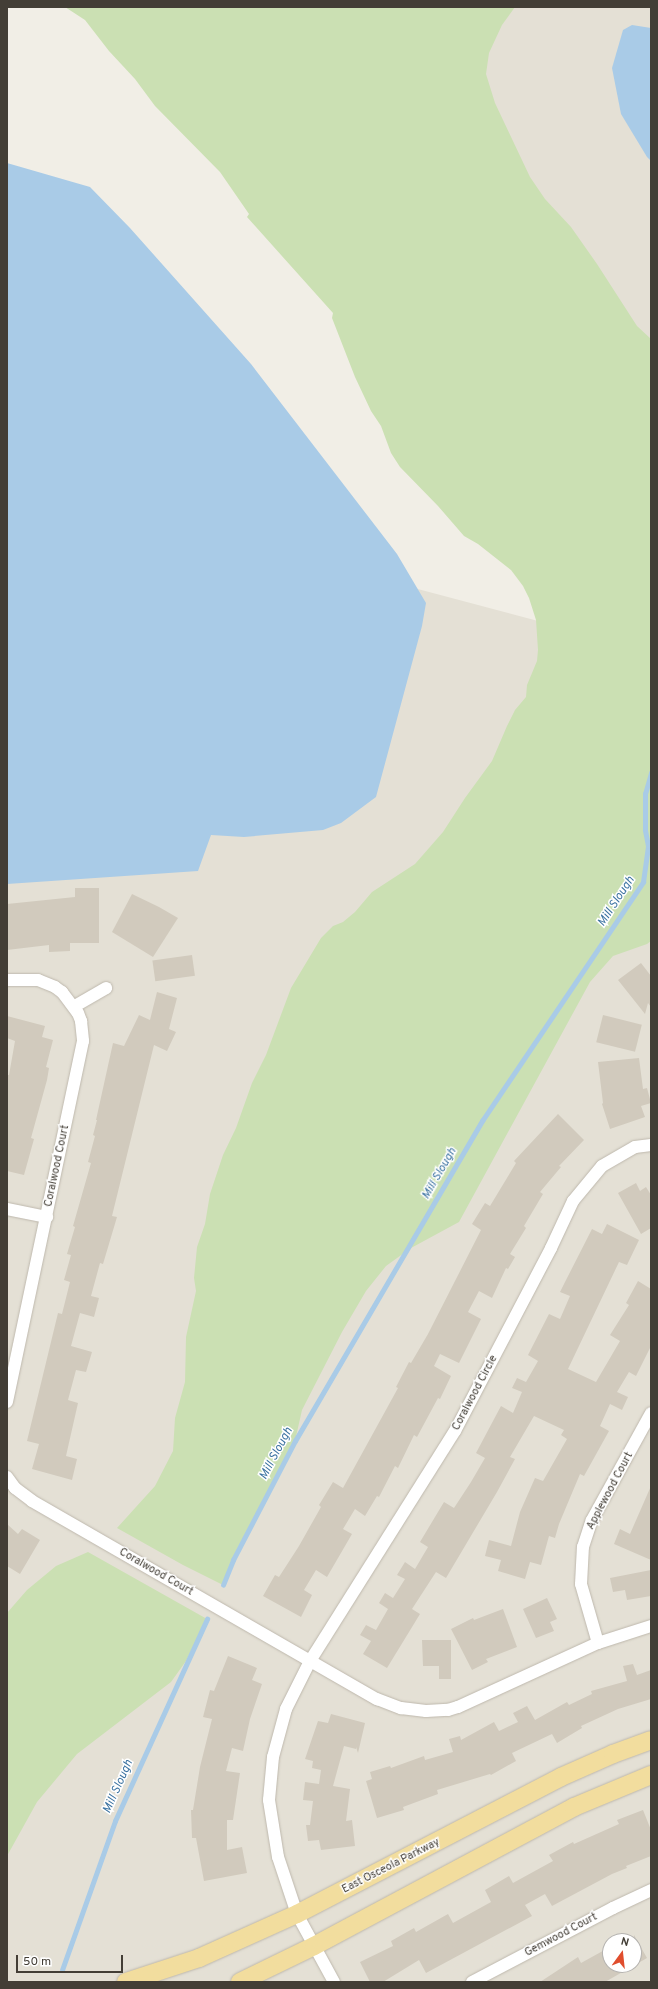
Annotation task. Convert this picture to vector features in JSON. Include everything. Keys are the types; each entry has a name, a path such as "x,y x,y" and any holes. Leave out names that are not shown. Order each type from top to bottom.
{"main road":[{"name":"East Osceola Parkway","path":"126,1982 199,1958 297,1914 561,1777 613,1754 651,1740"},
{"path":"240,1982 314,1946 574,1807 651,1775"}],"street":[{"name":"Coralwood Court","path":"7,980 29,979 46,983 62,992 75,1006 81,1021 82,1049 8,1394"},
{"path":"75,1006 106,988"},
{"name":"Coralwood Circle","path":"334,1982 297,1914 278,1857 269,1800 273,1757 286,1709 310,1661 455,1431 551,1248 573,1201 602,1166 635,1147 651,1145"},
{"path":"7,1209 46,1217"},
{"name":"Applewood Court","path":"598,1643 582,1589 581,1560 583,1547 592,1520 651,1413"},
{"name":"Coralwood Court","path":"7,1478 15,1488 32,1501 310,1661"},
{"path":"310,1661 388,1704 413,1710 438,1711 469,1703 598,1643 651,1626"},
{"name":"Gemwood Court","path":"472,1982 613,1908 651,1891"}],"shaded area":[{"path":"313,7 651,7 651,397"},
{"path":"7,480 651,651 651,1982 7,1982"}],"green space":[{"name":"Mill Slough","path":"65,7 515,7 502,25 489,53 486,74 495,103 530,177 545,199 571,227 637,326 651,339 651,941 647,944 613,956 590,982 459,1222 411,1248 386,1266 366,1291 342,1332 302,1410 295,1441 233,1559 223,1585 183,1565 117,1528 155,1486 173,1451 175,1418 185,1382 186,1337 196,1291 194,1278 197,1247 205,1224 210,1194 223,1155 236,1128 252,1083 266,1055 291,988 321,938 333,926 343,922 355,912 372,892 415,864 443,832 465,798 492,761 515,710 526,697 527,685 537,661 538,650 536,620 529,598 523,586 511,570 478,544 464,536 438,506 400,467 391,453 381,426 371,411 355,377 332,318 333,313 247,217 249,214 220,172 155,106 135,79 109,51 85,20"},
{"name":"Mill Slough","path":"88,1552 207,1619 186,1661 171,1682 77,1754 37,1802 7,1856 7,1613 27,1590 56,1566"}],"water":[{"path":"632,25 651,28 651,161 647,157 621,114 612,68 623,30"},
{"path":"7,163 90,187 130,228 251,364 397,554 426,603 422,626 376,797 341,823 323,830 244,837 211,835 198,871 7,884"}],"building":[{"path":"75,888 99,888 99,943 70,943 70,951 49,952 49,945 7,950 7,904 75,897"},
{"path":"132,894 178,918 153,957 112,932"},
{"path":"192,955 195,976 155,981 152,961"},
{"path":"641,963 651,976 651,1007 648,1003 645,1014 618,980"},
{"path":"157,992 177,998 169,1029 176,1032 167,1051 154,1045 112,1216 117,1217 103,1264 100,1263 91,1296 99,1298 94,1317 80,1313 71,1346 92,1352 86,1372 76,1370 68,1400 78,1403 66,1456 77,1459 72,1480 32,1469 39,1444 27,1441 58,1313 62,1314 70,1282 64,1280 71,1255 67,1254 75,1227 73,1226 91,1163 88,1162 95,1136 93,1135 113,1043 124,1046 139,1015 150,1020"},
{"path":"603,1015 642,1025 635,1052 596,1042"},
{"path":"7,1016 45,1026 42,1037 53,1040 46,1067 49,1068 47,1080 31,1138 34,1139 24,1175 7,1171 7,1075 9,1075 15,1041 7,1038"},
{"path":"639,1058 643,1089 647,1088 651,1103 641,1106 645,1117 610,1129 602,1104 598,1062"},
{"path":"558,1114 584,1140 559,1166 561,1167 540,1192 543,1194 524,1226 526,1228 510,1254 515,1257 508,1269 506,1268 492,1298 479,1291 468,1312 481,1319 459,1363 440,1354 434,1366 451,1376 440,1399 438,1398 417,1437 414,1435 398,1468 395,1466 379,1497 377,1496 365,1516 355,1509 343,1529 352,1534 327,1577 316,1570 304,1590 312,1595 301,1617 263,1596 275,1575 279,1577 299,1546 321,1507 319,1505 333,1482 343,1488 398,1388 396,1387 409,1362 411,1363 428,1334 481,1230 472,1224 485,1203 490,1206 516,1163 514,1161"},
{"path":"636,1183 640,1191 646,1187 651,1195 651,1228 641,1234 618,1193"},
{"path":"607,1224 639,1240 627,1265 619,1262 568,1369 596,1382 620,1341 610,1335 629,1305 626,1303 638,1281 651,1289 651,1346 636,1376 629,1372 617,1392 628,1397 622,1410 610,1404 600,1426 609,1431 584,1476 580,1474 559,1524 555,1538 549,1536 541,1565 530,1562 525,1579 498,1571 501,1560 485,1556 489,1540 511,1546 520,1512 535,1478 543,1481 567,1439 561,1435 564,1430 534,1416 510,1457 515,1459 446,1578 436,1572 412,1609 420,1614 387,1668 363,1654 371,1641 360,1635 366,1625 376,1630 388,1609 379,1603 385,1593 393,1598 405,1579 397,1575 405,1562 415,1569 428,1547 420,1542 444,1502 454,1508 471,1482 485,1458 476,1453 501,1406 513,1413 522,1392 512,1388 517,1378 526,1382 538,1361 528,1355 549,1314 560,1319 570,1296 560,1292 592,1229 602,1234"},
{"path":"651,1486 651,1560 614,1544 620,1529 630,1534"},
{"path":"7,1524 18,1534 22,1529 40,1540 20,1574 7,1566"},
{"path":"651,1570 651,1596 627,1600 625,1590 613,1592 610,1578"},
{"path":"547,1598 557,1619 550,1622 554,1631 536,1638 523,1609"},
{"path":"503,1609 517,1647 486,1659 488,1662 472,1670 451,1629 473,1618 474,1620"},
{"path":"422,1640 451,1640 451,1679 439,1679 439,1666 423,1666"},
{"path":"228,1656 257,1668 252,1680 262,1684 250,1719 243,1751 232,1748 226,1771 240,1773 233,1820 227,1820 227,1850 242,1847 247,1873 204,1881 196,1838 192,1838 191,1810 193,1810 200,1767 212,1719 203,1717 210,1690 214,1691"},
{"path":"633,1664 637,1675 651,1670 651,1699 618,1709 581,1726 582,1728 557,1743 552,1734 512,1753 516,1761 491,1775 490,1774 437,1790 438,1794 403,1807 404,1810 377,1818 366,1781 372,1779 370,1772 390,1766 391,1768 424,1756 425,1760 453,1752 449,1739 460,1736 461,1740 494,1722 499,1731 518,1722 513,1713 527,1706 535,1720 567,1702 569,1705 592,1694 591,1691 627,1681 623,1666"},
{"path":"331,1714 365,1723 358,1753 356,1747 356,1749 344,1746 333,1786 350,1789 346,1821 352,1820 355,1846 321,1850 319,1840 308,1841 306,1825 310,1825 313,1801 303,1800 305,1782 319,1784 321,1770 312,1768 313,1761 305,1759 318,1721 328,1723"},
{"path":"643,1810 651,1830 651,1856 626,1866 627,1868 612,1874 552,1906 545,1894 525,1905 532,1916 426,1973 419,1960 383,1982 370,1982 360,1962 393,1946 391,1941 414,1928 416,1932 448,1914 453,1923 491,1902 485,1890 509,1876 513,1883 553,1861 549,1855 573,1842 574,1844 619,1824 617,1820"},
{"path":"642,1949 647,1958 642,1961"},
{"path":"602,1951 602,1973 621,1973 605,1982 540,1982 578,1957 581,1963"}],"waterway":[{"name":"Mill Slough","path":"223,1585 233,1560 295,1441 482,1121 643,882 648,846 645,830 645,794 651,773"},
{"name":"Mill Slough","path":"62,1970 115,1821 207,1619"}]}
